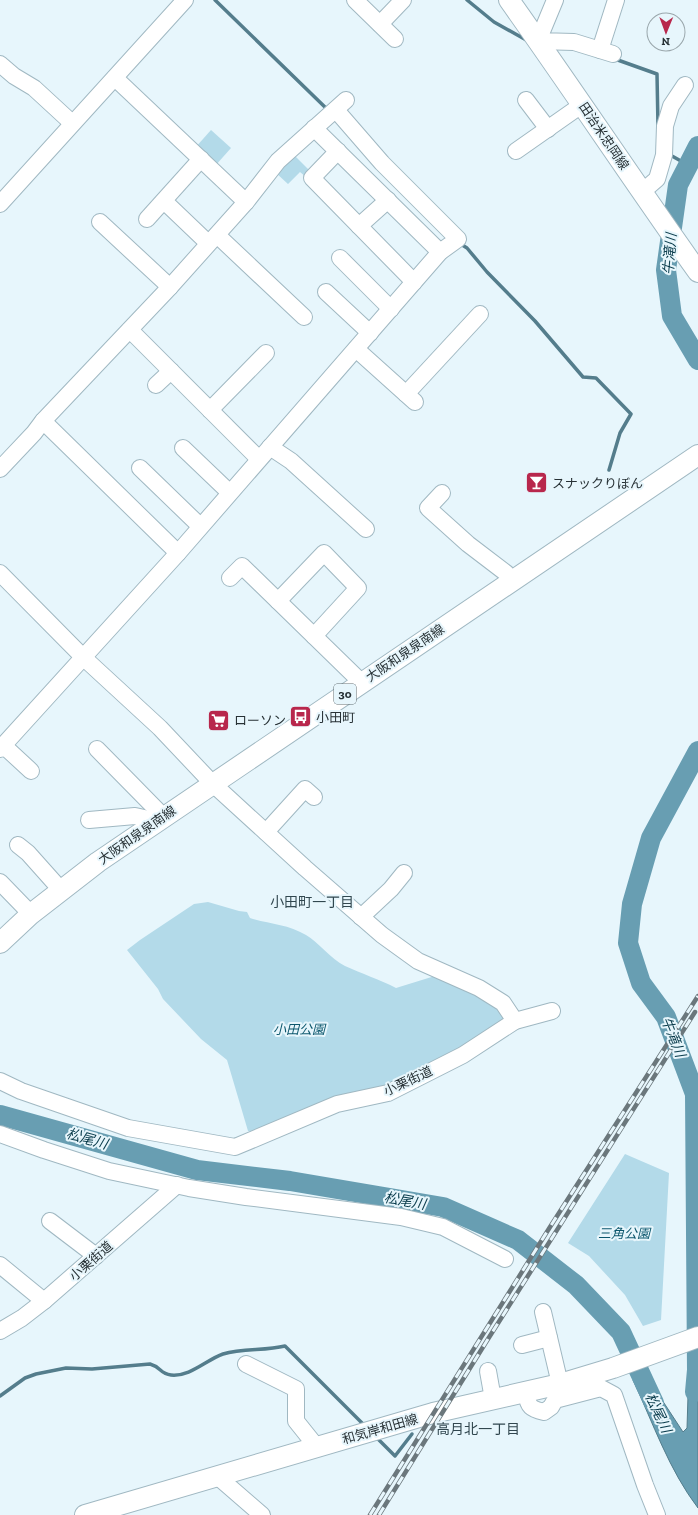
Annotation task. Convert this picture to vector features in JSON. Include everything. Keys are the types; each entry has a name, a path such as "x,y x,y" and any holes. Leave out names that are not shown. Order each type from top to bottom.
{"main road":[{"name":"田治米忠岡線","path":"509,0 583,104 698,272"},
{"name":"大阪和泉泉南線","path":"0,943 61,890 98,862 212,783 698,454"},
{"name":"和気岸和田線","path":"85,1515 428,1415 560,1384 613,1368 698,1337"}],"street":[{"path":"0,204 185,0"},
{"path":"355,0 395,38"},
{"path":"380,24 403,0"},
{"path":"555,0 538,41 574,42 607,52 616,0"},
{"path":"0,64 14,76 34,88 72,123"},
{"path":"115,78 246,202"},
{"path":"648,200 664,155 665,126 671,106 685,85"},
{"path":"526,100 548,129"},
{"path":"516,151 583,104"},
{"path":"0,469 34,433 43,421 170,287 246,202 278,161 336,109 458,239 440,252 229,492 178,553 2,747 31,770"},
{"path":"314,128 440,252"},
{"path":"338,151 312,178 414,282"},
{"path":"147,219 201,159"},
{"path":"360,226 388,200"},
{"path":"164,201 213,239 256,264 294,299 304,317"},
{"path":"100,222 130,257 170,287"},
{"path":"340,258 391,309"},
{"path":"326,292 370,333"},
{"path":"356,349 410,398 440,367 476,324"},
{"path":"130,330 259,459"},
{"path":"210,410 252,374 266,353"},
{"path":"156,385 171,371"},
{"path":"43,421 178,553"},
{"path":"270,447 291,461 366,529"},
{"path":"183,448 229,492"},
{"path":"140,468 162,481 200,526"},
{"path":"442,493 428,508 465,548 506,573 511,581"},
{"path":"278,601 324,553 358,588 314,636"},
{"path":"230,578 242,566 361,683"},
{"path":"2,578 84,658 160,728 212,783 361,917 382,935 418,961 479,988 502,1003 515,1021"},
{"path":"89,820 135,816 158,821 157,810 123,767 98,749"},
{"path":"266,832 305,789 314,796"},
{"path":"18,845 28,853 61,890"},
{"path":"361,917 391,889 404,873"},
{"path":"0,882 32,914"},
{"name":"小栗街道","path":"0,1081 21,1091 128,1128 235,1147 337,1104 388,1093 463,1054 515,1021 552,1011"},
{"path":"0,1134 109,1171 246,1197 401,1217 443,1228 505,1259"},
{"name":"小栗街道","path":"0,1331 22,1318 44,1301 177,1185"},
{"path":"50,1221 96,1256"},
{"path":"0,1266 44,1301"},
{"path":"543,1312 560,1384"},
{"path":"522,1345 549,1338"},
{"path":"251,1370 294,1383 296,1421 312,1440 314,1448"},
{"path":"488,1371 493,1399"},
{"path":"526,1393 528,1403 534,1410 544,1412 551,1407 555,1400 601,1388 614,1395 657,1515"},
{"path":"217,1476 260,1514"}],"green space":[{"path":"211,130 231,148 215,166 195,148"},
{"path":"293,154 311,172 306,177 300,172 288,184 275,172"},
{"name":"小田公園","path":"208,902 247,912 250,918 285,926 299,931 311,938 345,966 396,988 438,975 490,1000 508,1022 388,1088 315,1107 248,1131 227,1060 201,1039 163,999 158,989 127,950 194,904"},
{"name":"三角公園","path":"625,1154 669,1173 661,1320 643,1326 625,1295 589,1256 568,1243"}],"water":[{"path":"689,1364 698,1364 698,1508 678,1478 633,1380 647,1377 683,1432 687,1428"}],"waterway":[{"path":"215,0 329,111"},
{"path":"467,0 494,22 528,41"},
{"path":"615,59 657,74 658,127"},
{"name":"牛滝川","path":"698,146 678,185 666,270 672,316 698,360"},
{"path":"672,156 688,165"},
{"path":"459,243 467,248 487,272 535,321 583,377 596,378 631,414 620,433 609,470"},
{"name":"牛滝川","path":"695,1392 697,1370 695,1094 666,1017 641,983 628,943 632,904 651,838 698,751"},
{"name":"松尾川","path":"0,1115 197,1170 290,1181 443,1207 518,1240 576,1285 621,1332 654,1403"},
{"path":"0,1396 25,1378 36,1374 66,1368 92,1369 150,1364 167,1374 178,1375 191,1371 223,1354 285,1346 362,1423"},
{"path":"378,1439 395,1456 412,1434"}],"railway":[{"path":"370,1515 550,1227 698,996"},
{"path":"379,1515 488,1339 695,1012"}],"place":[{"name":"スナックりぼん","path":"536,483"},
{"name":"小田町","path":"301,717"},
{"name":"ローソン","path":"218,720"}],"district":[{"name":"小田町一丁目","path":"312,902"},
{"name":"高月北一丁目","path":"478,1429"}]}
